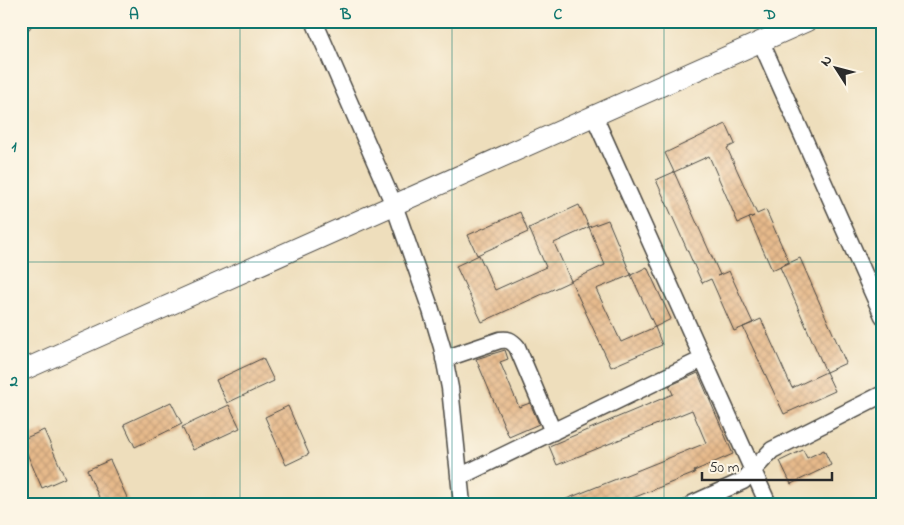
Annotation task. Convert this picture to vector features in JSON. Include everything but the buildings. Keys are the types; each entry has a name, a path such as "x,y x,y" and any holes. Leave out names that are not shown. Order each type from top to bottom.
{"street":[{"path":"314,21 394,205 431,310 444,359 462,504"},
{"path":"21,372 807,21"},
{"path":"761,42 883,316"},
{"path":"594,116 768,504"},
{"path":"444,359 508,339 512,342 553,432"},
{"path":"459,477 703,358"},
{"path":"692,504 743,481 772,450 883,394"}]}
